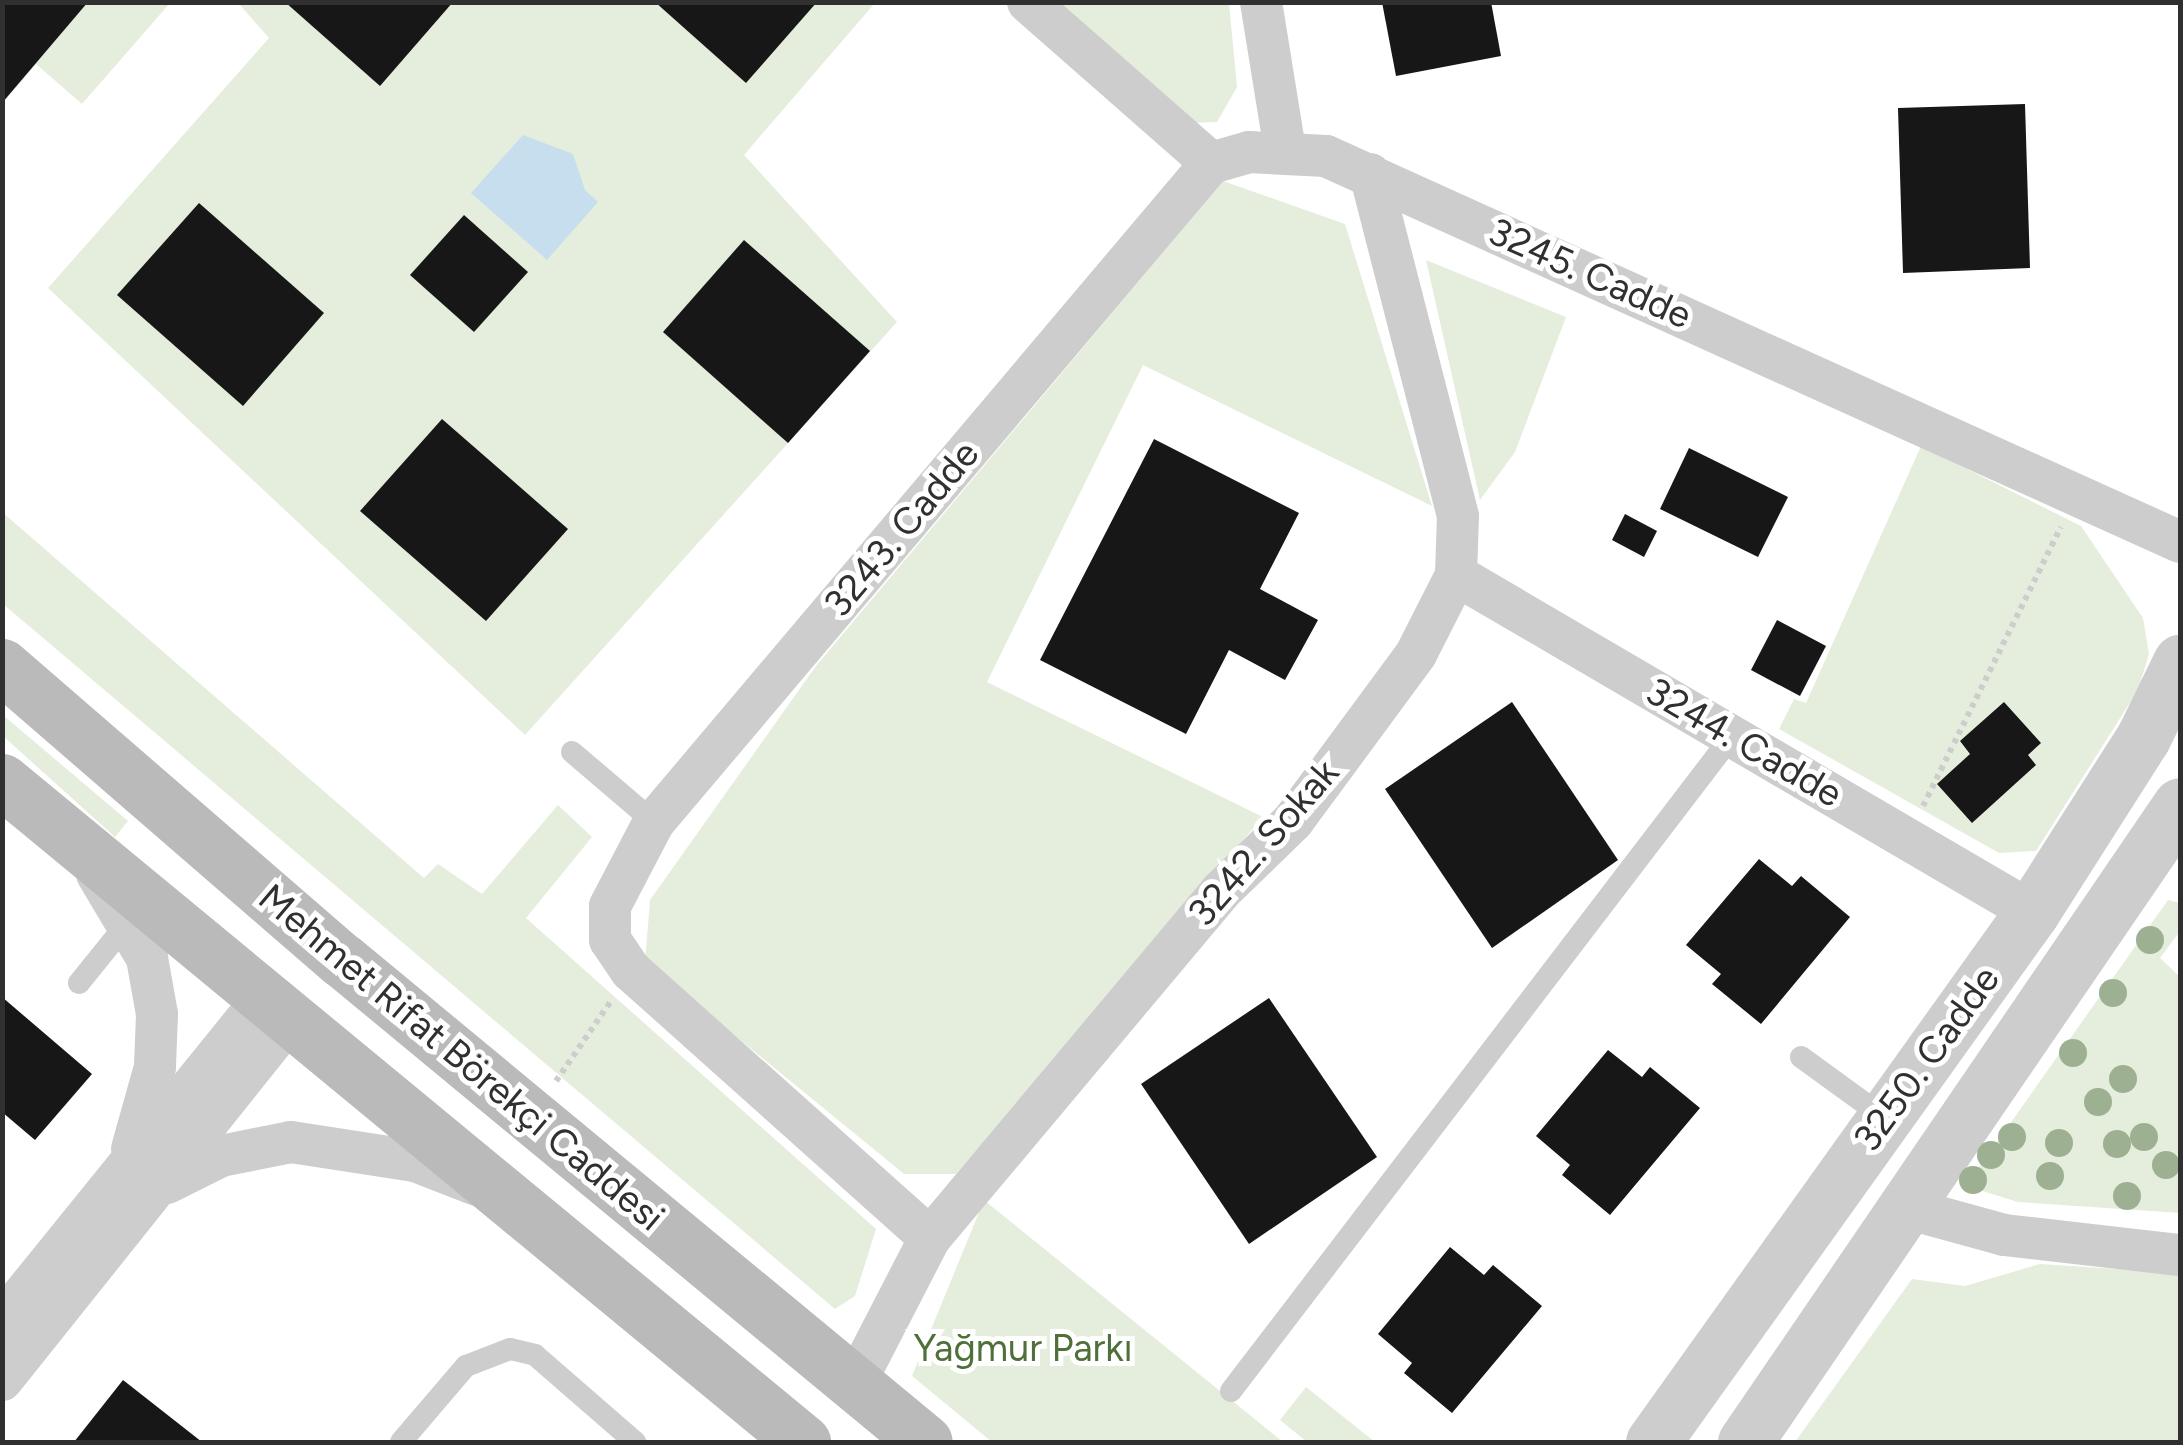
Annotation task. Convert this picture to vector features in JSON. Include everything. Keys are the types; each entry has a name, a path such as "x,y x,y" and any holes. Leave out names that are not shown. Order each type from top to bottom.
{"main road":[{"name":"Mehmet Rifat Börekçi Caddesi","path":"2,666 328,948 925,1442"},
{"name":"Mehmet Rifat Börekçi Caddesi","path":"2,781 275,1011 803,1442"},
{"path":"275,1011 328,948"}],"street":[{"path":"1028,2 1211,163"},
{"path":"1261,2 1285,150"},
{"name":"3245. Cadde","path":"1211,163 1285,150 1370,174 2180,542"},
{"name":"3243. Cadde","path":"631,971 610,940 610,906 654,822 1211,163"},
{"name":"3242. Sokak","path":"854,1385 930,1238 1220,892 1293,821 1416,654 1456,574 1458,516 1370,174"},
{"name":"3244. Cadde","path":"1456,574 2032,912"},
{"name":"3250. Cadde","path":"1653,1442 2168,724 2180,662"},
{"name":"3250. Cadde","path":"1745,1442 2180,806"},
{"path":"60,832 129,921 158,1014 155,1067 139,1181"},
{"path":"2032,912 2084,948"},
{"path":"631,971 930,1238"},
{"path":"2,1380 139,1181 275,1011"},
{"path":"2,1321 139,1181 221,1156 291,1142 415,1161 523,1210"},
{"path":"1906,1208 2004,1235 2180,1255"}],"lane":[{"path":"1230,1391 1732,736"},
{"path":"572,752 654,822"},
{"path":"79,983 129,921"},
{"path":"1801,1057 1885,1118"},
{"path":"401,1442 466,1366 510,1349 535,1355 634,1442"}],"path":[{"path":"1906,839 2076,494"},
{"path":"532,1118 631,971"}],"green space":[{"path":"3,3 170,3 82,104 36,64 3,103"},
{"path":"238,3 875,3 744,155 897,322 525,735 48,288 269,38"},
{"path":"1052,3 1229,3 1237,87 1217,122 1188,123"},
{"path":"1223,181 1345,224 1432,506 1143,365 987,682 1263,817 956,1174 904,1174 645,962 650,900 816,666"},
{"path":"1426,260 1566,317 1515,452 1480,500"},
{"path":"1921,446 2081,526 2143,618 2149,654 2138,690 2036,851 1999,853 1779,729 1794,699 1806,703"},
{"path":"2,512 424,878 438,864 482,894 558,805 592,837 526,918 876,1229 855,1296 835,1309 3,604"},
{"path":"3,715 128,821 115,837 3,736"},
{"path":"2168,900 2180,903 2178,934 2160,958 2180,977 2180,1213 2018,1202 1966,1186"},
{"name":"Yağmur Parkı","path":"984,1200 1283,1442 992,1442 912,1376"},
{"path":"2040,1264 2180,1273 2180,1442 1795,1442 1912,1279 1965,1286"},
{"path":"1306,1387 1375,1442 1307,1442 1280,1420"}],"water":[{"path":"523,135 573,154 585,190 598,202 547,260 471,193"}],"building":[{"path":"2,2 88,2 2,103"},
{"path":"285,2 453,2 380,86"},
{"path":"655,2 817,2 746,83"},
{"path":"1382,2 1491,2 1501,56 1396,76"},
{"path":"2025,104 2030,268 1903,273 1898,108"},
{"path":"199,203 324,313 243,406 117,295"},
{"path":"464,215 528,272 474,332 410,275"},
{"path":"744,240 870,351 788,443 663,332"},
{"path":"442,419 568,529 486,621 360,511"},
{"path":"1154,439 1299,513 1260,589 1318,620 1285,680 1229,650 1186,734 1040,660"},
{"path":"1689,448 1788,497 1758,557 1660,509"},
{"path":"1625,514 1657,531 1644,557 1612,540"},
{"path":"1777,620 1826,646 1800,696 1751,670"},
{"path":"1512,702 1618,860 1492,948 1385,789"},
{"path":"2004,702 2041,743 2028,755 2036,765 1972,823 1937,784 1970,754 1960,741"},
{"path":"1759,859 1792,886 1801,876 1850,917 1761,1024 1712,984 1721,974 1686,945"},
{"path":"2,997 92,1074 35,1140 2,1112"},
{"path":"1269,998 1377,1157 1249,1244 1141,1084"},
{"path":"1608,1050 1642,1077 1650,1067 1700,1108 1610,1215 1562,1175 1570,1165 1536,1136"},
{"path":"1450,1247 1484,1275 1493,1265 1542,1306 1452,1413 1404,1373 1412,1363 1378,1334"},
{"path":"123,1380 202,1442 74,1442"}]}
